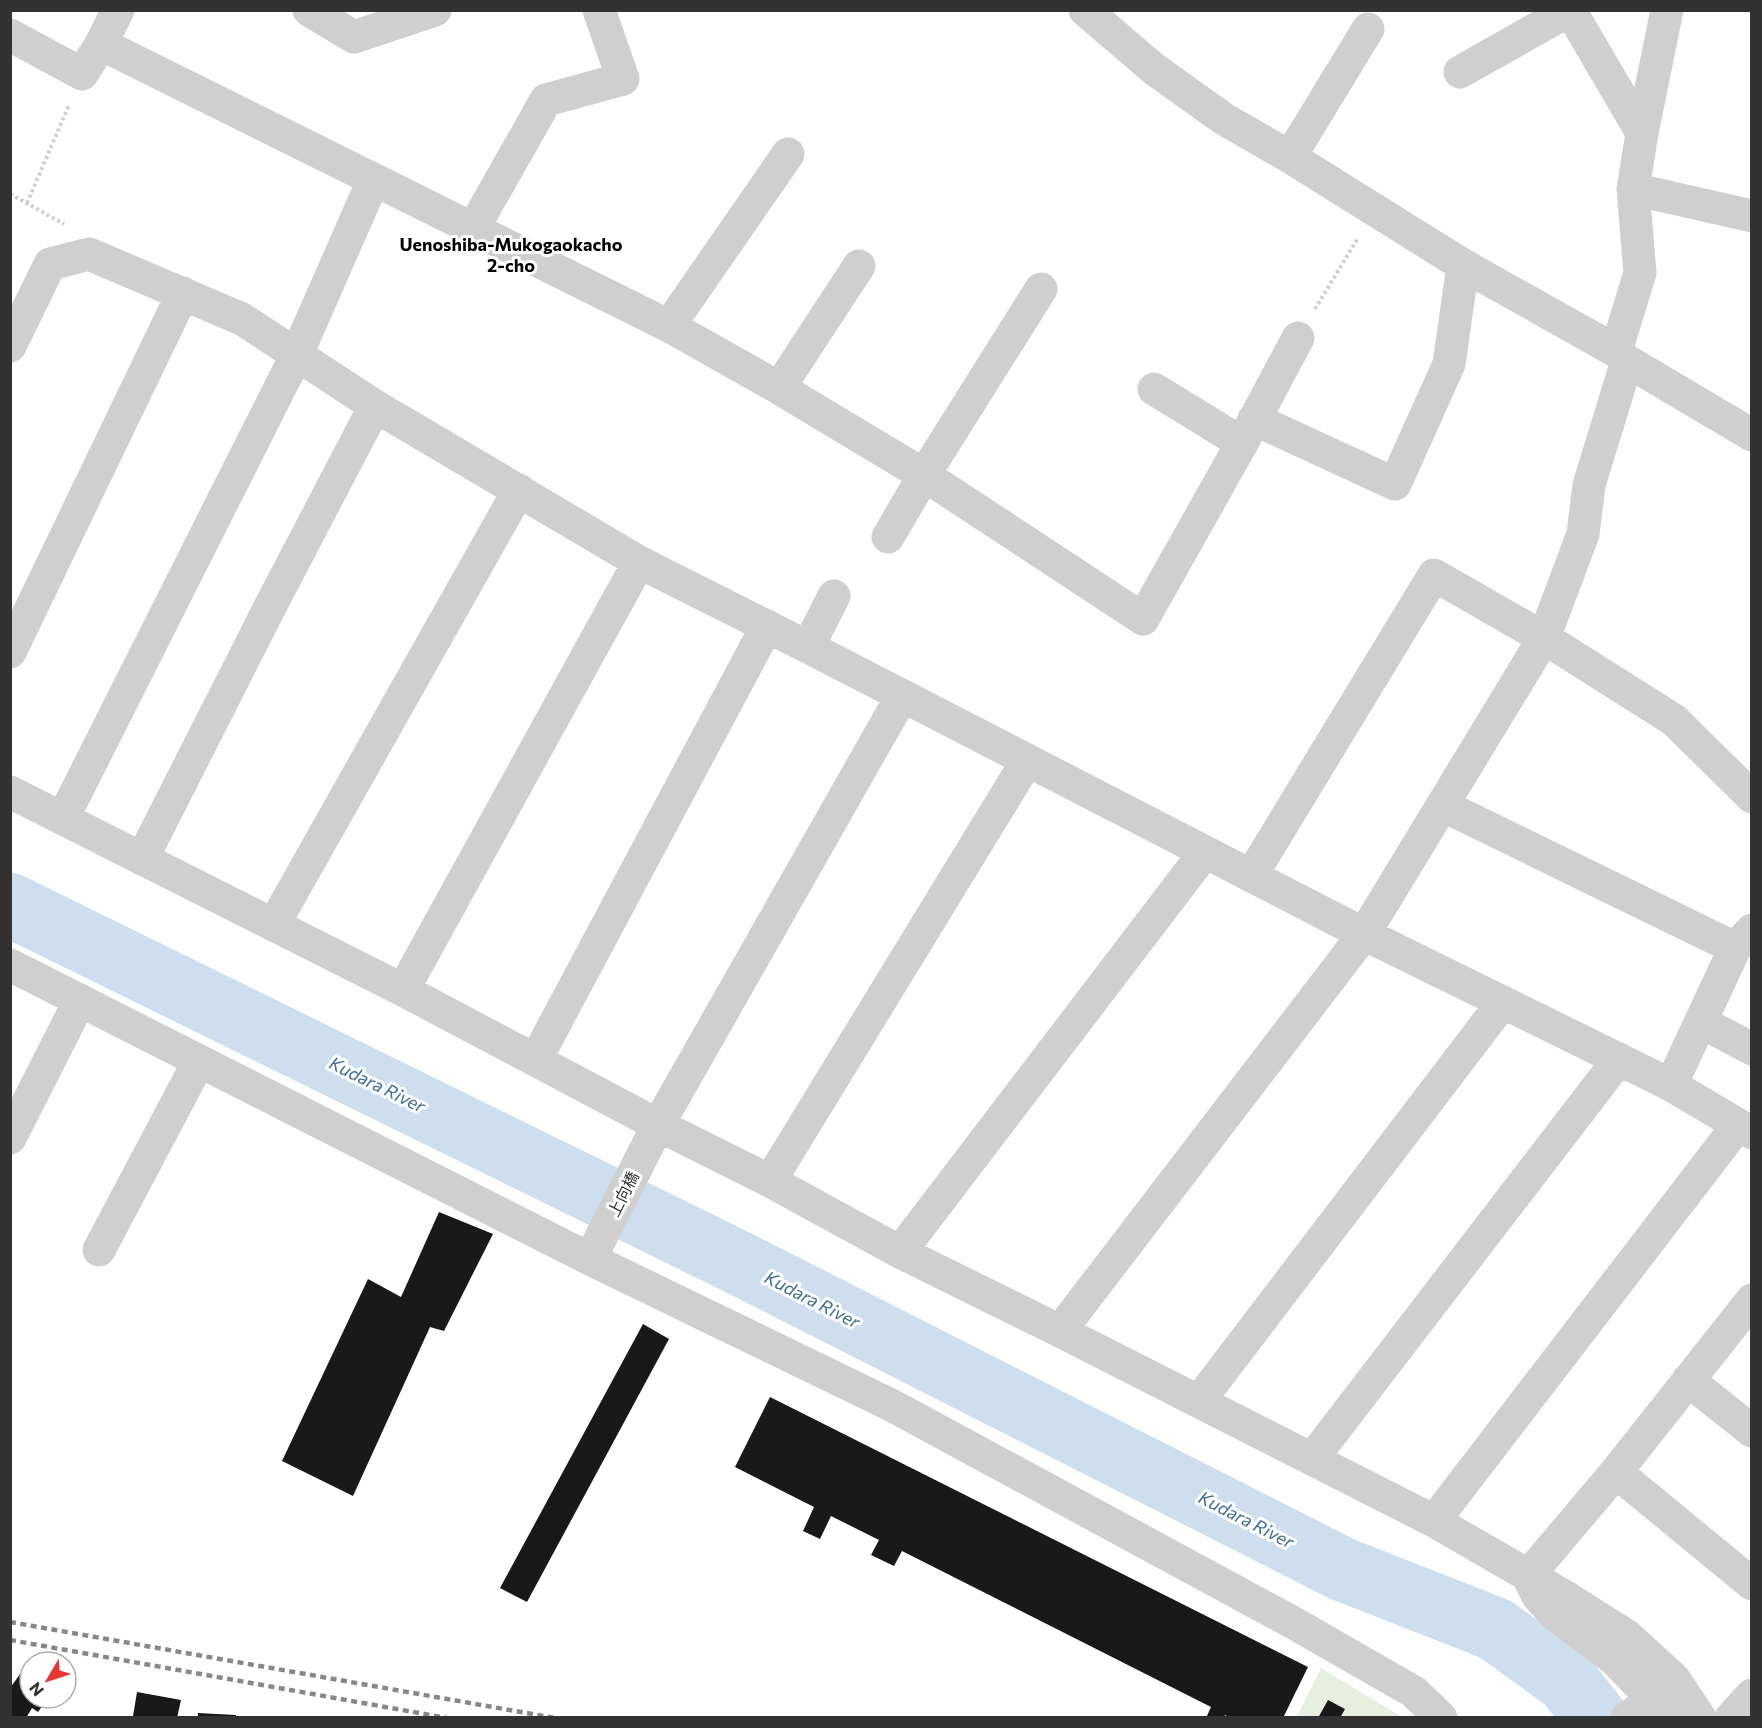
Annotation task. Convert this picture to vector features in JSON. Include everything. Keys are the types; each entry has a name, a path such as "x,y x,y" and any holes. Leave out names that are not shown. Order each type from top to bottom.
{"street":[{"path":"10,35 82,74 101,44 118,10"},
{"path":"309,10 354,37 435,10"},
{"path":"472,229 546,100 623,79 599,10"},
{"path":"1085,10 1154,69 1224,119 1290,157 1463,265 1622,356 1752,435"},
{"path":"1460,72 1570,10 1642,134"},
{"path":"1060,1330 1364,934 1544,638 1583,534 1589,485 1622,356 1640,273 1633,189 1667,10"},
{"path":"1290,157 1368,30"},
{"path":"101,44 669,326 924,475 1143,619 1298,339"},
{"path":"669,326 788,154"},
{"path":"63,818 296,356 373,181"},
{"path":"1633,189 1752,216"},
{"path":"10,346 50,264 89,254 183,292 242,319 375,406 639,562 1364,934 1671,1085 1745,1129 1434,1521"},
{"path":"1154,389 1248,431 1395,484 1449,364 1463,265"},
{"path":"778,388 859,266"},
{"path":"888,537 1041,288"},
{"path":"10,652 183,292"},
{"path":"142,858 375,406"},
{"path":"274,924 519,490"},
{"path":"403,990 639,562"},
{"path":"1251,876 1434,575 1544,638 1674,720 1752,797"},
{"path":"808,647 834,596"},
{"path":"536,1059 767,626"},
{"name":"上向橋","path":"594,1252 653,1134 902,696"},
{"path":"770,1181 1027,761"},
{"path":"10,792 536,1059 653,1134 770,1181 900,1252 1060,1330 1434,1521 1627,1636 1674,1679 1700,1718"},
{"path":"1442,805 1743,939 1671,1085"},
{"path":"900,1252 1205,852"},
{"path":"10,965 199,1061 594,1252 893,1406 1292,1622 1414,1692 1441,1718"},
{"path":"10,1138 80,1000"},
{"path":"1199,1401 1503,1002"},
{"path":"1701,1022 1752,1049"},
{"path":"1312,1459 1619,1059"},
{"path":"99,1250 199,1061"},
{"path":"1528,1576 1616,1472 1752,1300"},
{"path":"1688,1380 1752,1431"},
{"path":"1616,1472 1752,1584"},
{"path":"1528,1576 1538,1596 1554,1613 1614,1659 1643,1713"},
{"path":"1731,1718 1752,1695"}],"path":[{"path":"27,203 82,74"},
{"path":"10,194 65,225"},
{"path":"1298,339 1375,209"}],"green space":[{"path":"1321,1668 1402,1717 1296,1718"}],"building":[{"path":"439,1212 493,1234 444,1331 430,1327 353,1496 282,1461 368,1279 401,1297"},
{"path":"643,1324 669,1339 527,1602 500,1588"},
{"path":"770,1397 1308,1667 1283,1718 1230,1718 1225,1715 1224,1718 1206,1718 1211,1707 902,1551 894,1566 871,1555 879,1540 831,1516 820,1539 803,1531 814,1507 735,1467"},
{"path":"18,1677 18,1710 31,1710 26,1718 10,1718 10,1688"},
{"path":"137,1692 181,1700 177,1718 133,1716"},
{"path":"1328,1700 1345,1709 1340,1718 1318,1718"},
{"path":"198,1713 236,1715 236,1718 198,1718"}],"waterway":[{"name":"Kudara River","path":"10,905 739,1263 1342,1569 1495,1629 1567,1681 1596,1718"}],"railway":[{"path":"10,1622 555,1718"},
{"path":"10,1640 447,1718"}],"district":[{"name":"Uenoshiba-Mukogaokacho 2-cho","path":"511,255"}]}
